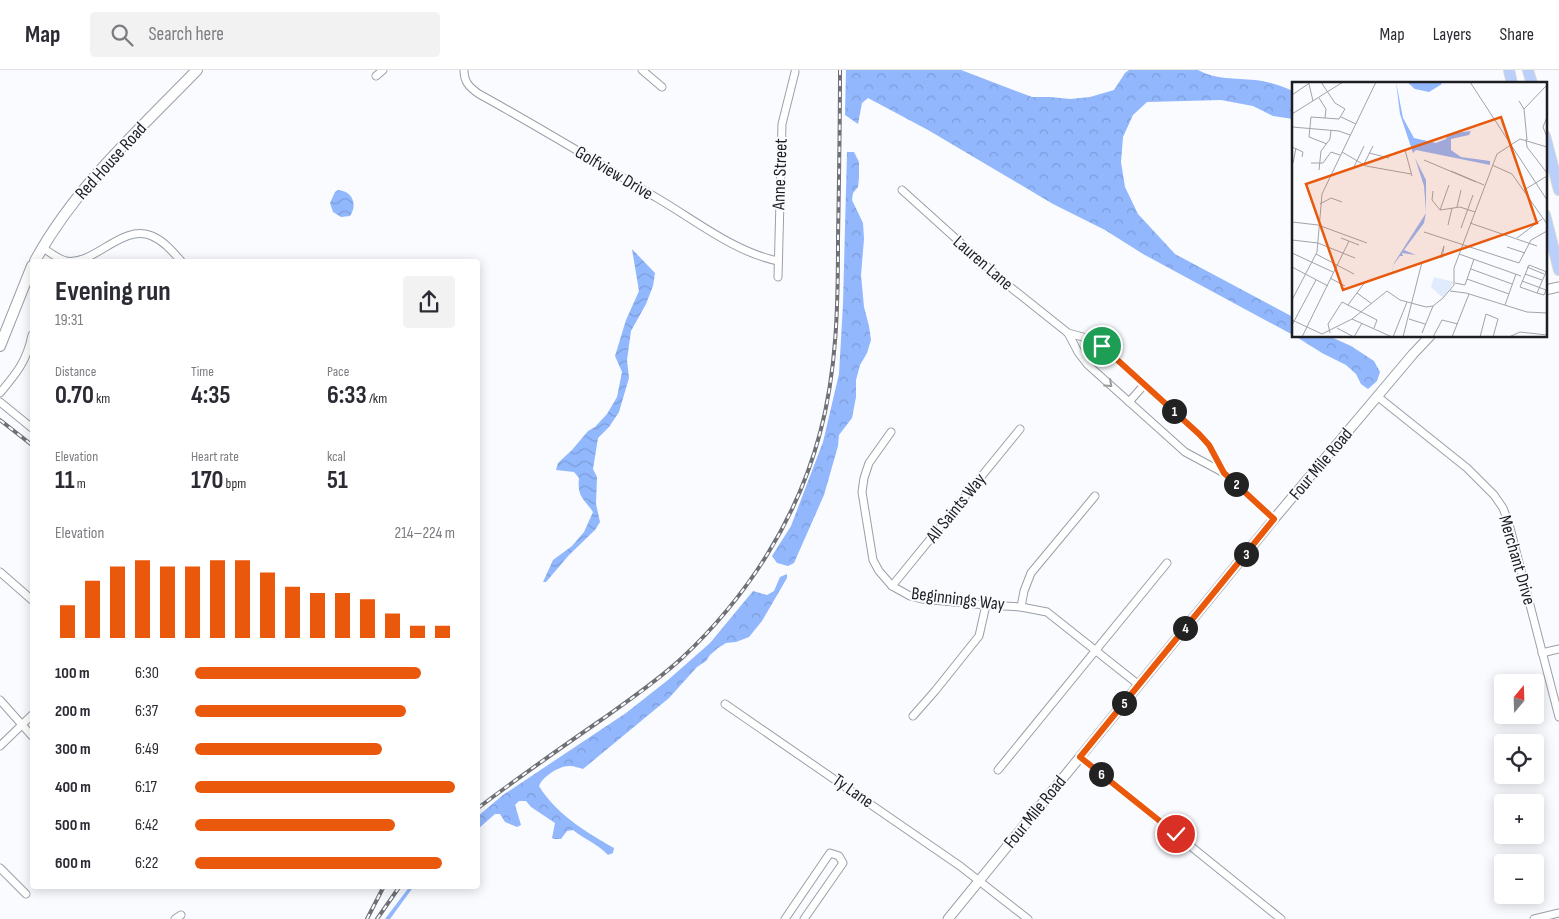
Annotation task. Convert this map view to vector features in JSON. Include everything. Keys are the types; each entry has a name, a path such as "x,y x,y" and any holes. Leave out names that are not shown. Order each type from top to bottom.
{"main road":[{"name":"Red House Road","path":"36,259 65,213 92,180 197,70"},
{"path":"1546,140 1559,190"},
{"path":"1546,219 1559,270"},
{"path":"0,346 30,271"}],"street":[{"path":"376,76 382,70"},
{"name":"Golfview Drive","path":"464,70 464,79 479,94 721,237 765,258 778,261"},
{"path":"642,70 662,86"},
{"name":"Anne Street","path":"778,277 782,124 795,72"},
{"name":"Lauren Lane","path":"902,190 1004,282 1068,333 1090,339 1102,346 1199,434 1209,445 1224,473"},
{"path":"80,259 137,233 149,235 159,240 179,259"},
{"path":"42,248 59,259"},
{"path":"1546,290 1559,287"},
{"name":"Lauren Lane","path":"1068,333 1078,352 1088,365 1185,452 1224,473 1274,519"},
{"name":"Four Mile Road","path":"948,919 1274,519 1428,338"},
{"path":"0,393 21,368 30,341"},
{"path":"1129,402 1144,385"},
{"name":"Merchant Drive","path":"1377,396 1467,468 1494,495 1503,508 1509,524 1559,717"},
{"path":"0,402 30,426"},
{"name":"All Saints Way","path":"892,586 1020,429"},
{"name":"Beginnings Way","path":"891,432 868,463 862,492 873,560 879,571 892,586 910,596 1021,607 1047,612 1138,685"},
{"path":"1021,607 1024,590 1031,573 1095,496"},
{"path":"998,770 1167,562"},
{"path":"0,572 30,598"},
{"path":"913,716 979,636 986,605"},
{"path":"1542,653 1559,649"},
{"path":"0,700 30,734"},
{"name":"Ty Lane","path":"725,704 979,880 1028,919"},
{"path":"0,746 30,717"},
{"path":"1080,757 1281,919"},
{"path":"785,919 830,854 839,856 843,863 804,919"},
{"path":"0,868 26,894"},
{"path":"1534,919 1559,913"}],"green space":[{"path":"846,70 961,70 1032,97 1070,99 1090,97 1114,90 1129,70 1198,70 1219,77 1264,81 1292,91 1292,119 1273,116 1253,106 1221,100 1147,102 1133,115 1123,137 1121,162 1125,187 1138,214 1175,254 1292,316 1292,334 1143,254 1105,230 1053,204 928,130 868,98 862,103 858,124 845,115"},
{"path":"847,152 854,152 859,162 858,187 853,193 852,200 863,223 864,239 861,275 864,307 871,340 867,353 860,365 856,380 856,397 852,418 839,435 838,446 824,495 794,563 788,566 777,563 772,556 791,526 823,442 839,374"},
{"path":"1298,338 1333,338 1351,346 1374,361 1380,372 1377,381 1368,389 1361,384 1356,374 1346,365"},
{"path":"787,574 787,578 762,621 749,637 736,642 726,643 718,648 706,661 697,667 669,698 583,769 572,766 561,767 547,775 539,786 563,814 582,829 614,848 613,853 608,855 573,830 567,831 561,839 552,838 555,823 531,807 526,801 519,801 515,805 521,825 517,827 505,822 500,814 495,814 480,827 480,814 503,795 626,713 668,680 710,643 753,591 767,595 774,591 780,577"},
{"path":"408,889 412,889 390,919 385,919"}],"water":[{"path":"338,190 347,193 352,199 353,207 350,216 341,217 333,212 330,203 335,192"},
{"path":"632,249 655,273 653,286 646,304 631,331 627,360 629,378 619,412 609,427 598,438 593,469 597,477 596,504 600,522 595,530 569,555 546,582 543,582 553,560 572,546 584,532 593,512 580,494 579,478 574,472 556,470 558,463 607,414 617,397 622,372 615,356 626,320 639,291"}],"railway":[{"path":"480,807 663,675 682,658 706,634 748,583 767,555 798,496 820,433 826,409 833,361 838,288 840,70"},
{"path":"0,420 30,443"},
{"path":"367,919 382,889"},
{"path":"377,919 398,889"}],"route":[{"path":"1102,346 1199,434 1209,445 1224,473 1274,519 1080,757 1176,834"}]}
